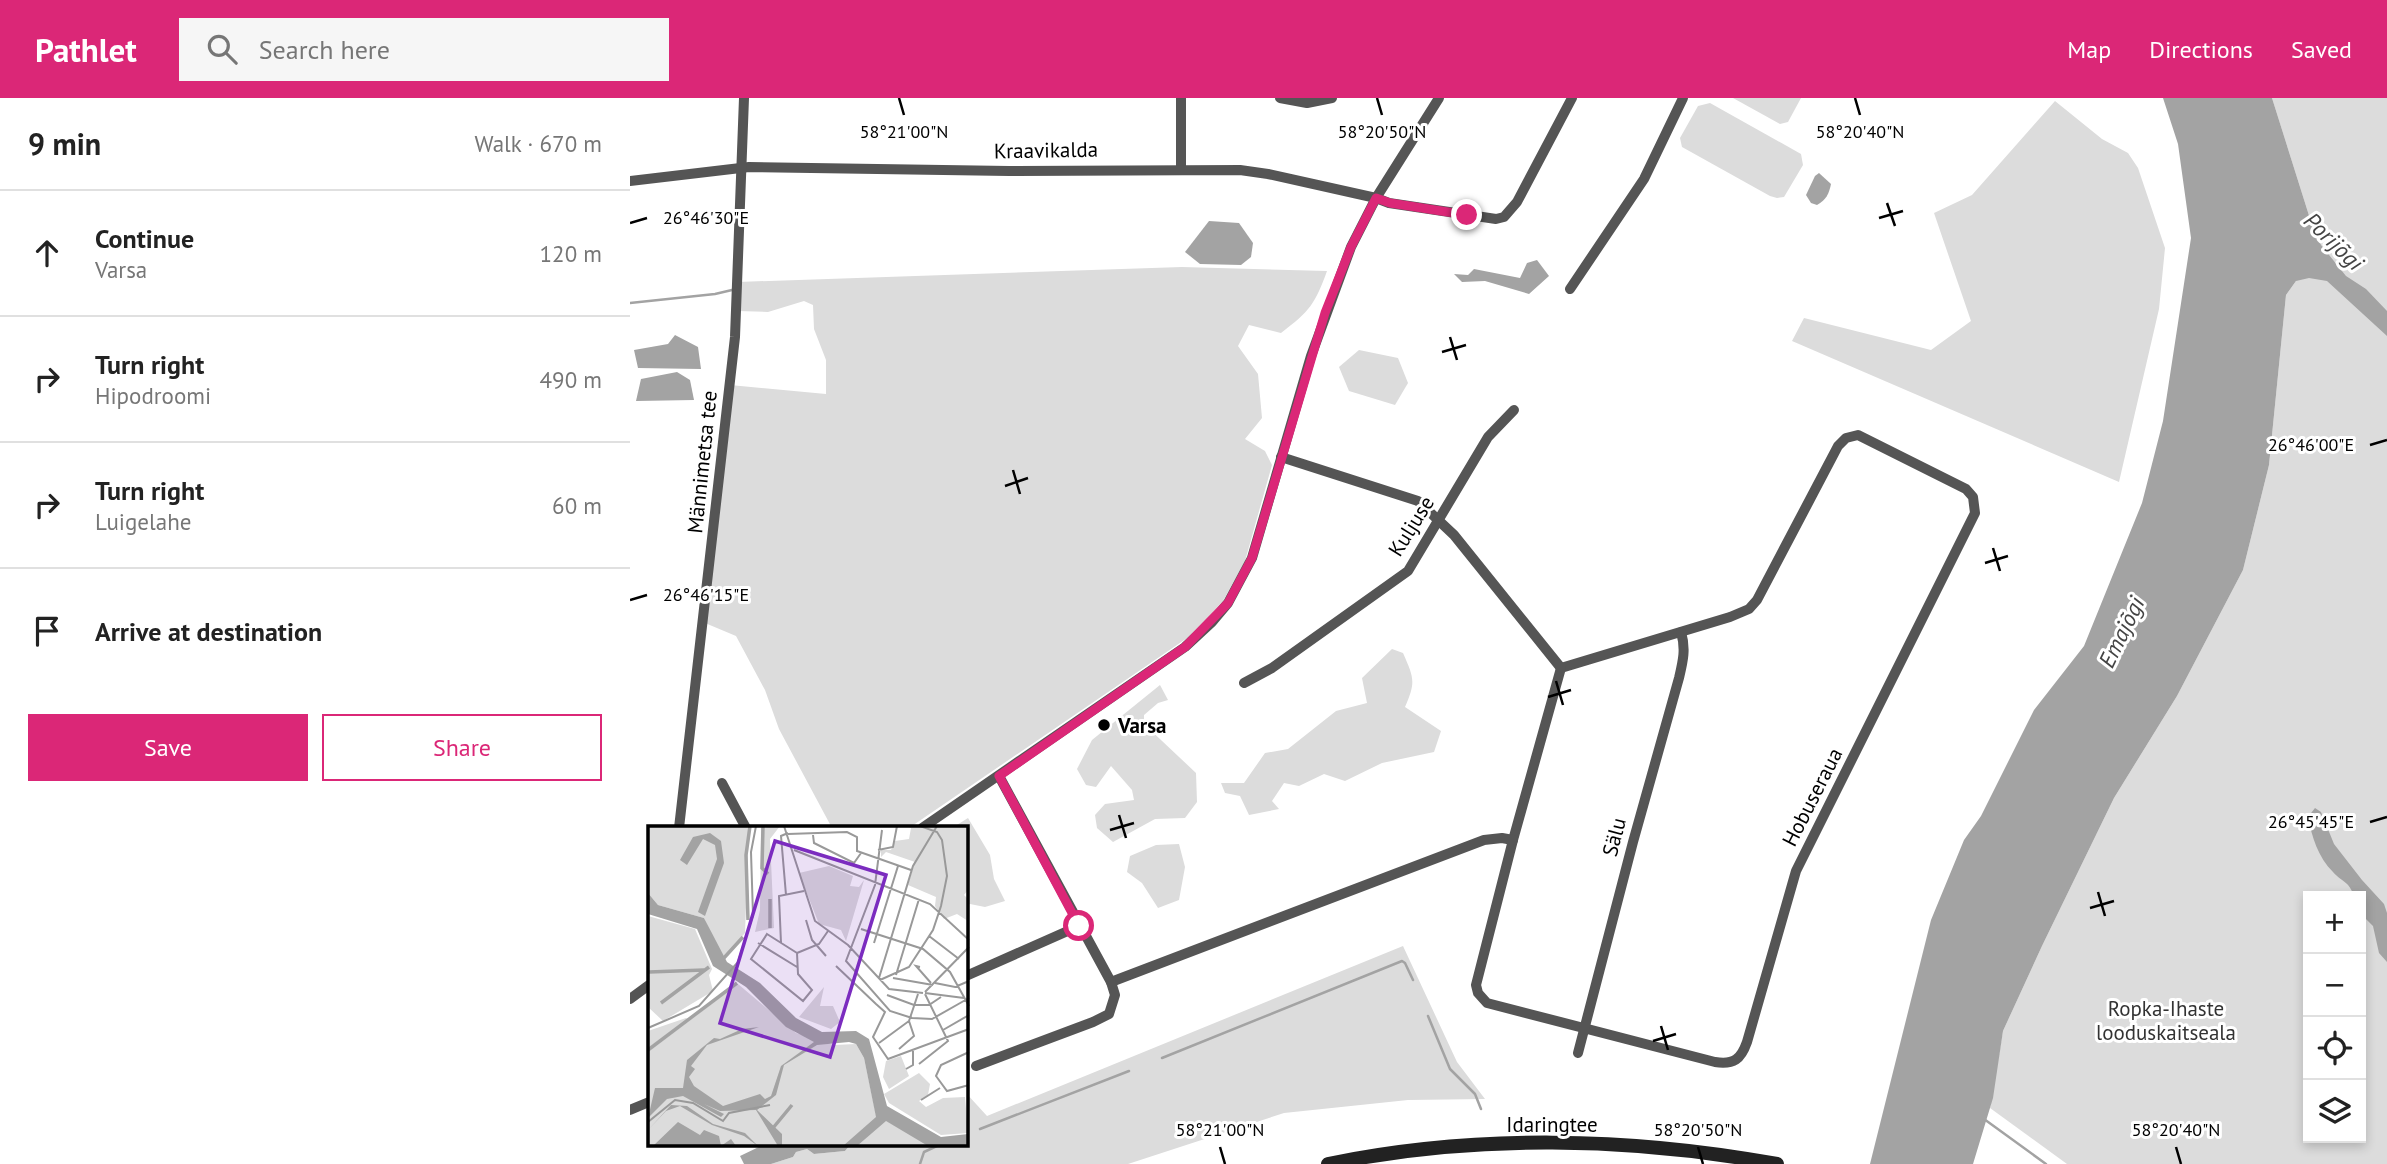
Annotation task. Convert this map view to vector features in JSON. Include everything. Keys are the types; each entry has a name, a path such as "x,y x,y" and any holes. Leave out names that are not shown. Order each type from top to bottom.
{"main road":[{"name":"Idaringtee","path":"1328,1164 1405,1152 1555,1143 1658,1148 1777,1164"}],"street":[{"name":"Männimetsa tee","path":"679,826 735,337 744,98"},
{"path":"1181,98 1181,170"},
{"path":"1280,98 1307,103 1332,98"},
{"path":"925,826 1185,647 1228,603 1252,558 1325,313 1351,247 1376,198 1439,98"},
{"name":"Kraavikalda","path":"630,181 742,168 1240,170 1268,174 1390,203 1496,219 1504,217 1517,202 1572,98"},
{"path":"1570,289 1644,179 1683,98"},
{"name":"Kuljuse","path":"1244,683 1272,668 1408,571 1488,436 1514,410"},
{"name":"Hobuseraua","path":"1858,435 1865,437 1966,489 1973,497 1973,519 1796,871 1747,1042 1740,1058 1730,1064 1493,1006 1482,999 1476,985 1561,668 1681,632 1742,612 1756,600 1834,452 1846,438 1858,435"},
{"path":"1281,457 1419,501 1454,536 1561,668"},
{"name":"Sälu","path":"1578,1053 1682,667 1685,643 1681,632"},
{"path":"976,1066 1109,1014 1115,995 1111,982 999,776"},
{"path":"722,783 745,826"},
{"path":"1111,982 1484,840 1513,840"},
{"path":"968,975 1079,926"},
{"path":"630,999 648,986"},
{"path":"630,1110 648,1102"}],"green space":[{"path":"1733,98 1801,98 1788,122 1780,124"},
{"name":"Ropka-Ihaste looduskaitseala","path":"2272,98 2387,98 2387,1164 2067,1164 1990,1108 2003,1031 2114,798 2177,696 2243,570 2269,465 2286,295 2296,281 2312,225"},
{"path":"2055,101 2102,139 2128,153 2138,168 2165,248 2159,309 2119,482 1792,341 1804,318 1931,350 1971,321 1934,213 1972,195"},
{"path":"1710,103 1801,154 1803,165 1784,197 1770,196 1682,147 1680,138 1698,106"},
{"path":"1182,267 1327,271 1310,306 1291,325 1281,333 1249,325 1238,346 1258,374 1262,418 1245,439 1265,451 1272,465 1245,561 1223,601 1193,634 912,826 831,826 779,729 765,690 736,636 705,623 730,385 826,394 826,360 814,329 813,305 804,301 768,312 737,311 738,282"},
{"path":"1359,350 1398,358 1408,383 1395,405 1349,391 1339,367"},
{"path":"1392,649 1403,653 1411,674 1411,692 1405,707 1441,731 1434,752 1382,763 1345,781 1324,774 1299,786 1284,783 1272,801 1279,809 1249,815 1240,796 1225,793 1221,783 1244,783 1265,753 1288,749 1336,711 1367,703 1362,678"},
{"path":"1160,685 1168,700 1158,703 1144,715 1144,724 1196,773 1197,802 1185,818 1155,819 1113,842 1097,828 1095,815 1105,804 1134,800 1132,790 1111,766 1096,787 1086,785 1077,769 1092,740"},
{"path":"968,818 990,855 994,879 1005,901 985,907 968,905 968,826 955,826"},
{"path":"1179,844 1185,867 1179,900 1158,908 1142,883 1127,872 1130,856 1156,845"},
{"path":"1403,946 1457,1062 1485,1099 1408,1100 1284,1113 1128,1164 771,1164 807,1149 814,1154 845,1151 849,1146 968,1146 968,1095 987,1116"}],"water":[{"name":"Emajõgi","path":"2163,98 2272,98 2312,225 2321,245 2346,276 2366,289 2387,311 2387,336 2327,281 2309,278 2296,281 2286,295 2269,465 2243,570 2177,696 2114,798 2003,1031 1993,1098 1973,1164 1870,1164 1931,920 1964,840 1981,816 2034,710 2084,646 2142,503 2163,421 2191,238 2178,144"},
{"path":"1819,173 1831,184 1827,196 1817,205 1811,203 1806,195"},
{"path":"1209,221 1239,223 1253,243 1251,257 1241,265 1200,264 1185,252"},
{"path":"1537,260 1549,276 1529,294 1485,281 1462,282 1454,274 1468,275 1474,269 1520,278 1527,263"},
{"path":"675,335 698,347 701,369 638,368 634,350 668,344"},
{"path":"677,372 690,380 694,400 636,401 641,379"},
{"path":"2315,808 2321,812 2334,844 2384,904 2387,913 2387,962 2379,953 2373,926 2366,919 2366,891 2352,891 2328,866 2314,839 2308,817"},
{"path":"761,1146 849,1146 845,1151 814,1154 807,1149 771,1164 744,1164 740,1156"}],"waterway":[{"path":"630,303 732,290"},
{"path":"1162,1058 1402,961 1413,980"},
{"path":"1428,1016 1450,1069 1475,1094 1481,1109"},
{"path":"980,1129 1129,1071"},
{"path":"1984,1119 2046,1164"},
{"path":"920,1164 924,1152 937,1146"}],"place":[{"name":"Varsa","path":"1104,725"}],"route":[{"path":"1079,926 999,776 1185,647 1228,603 1252,558 1325,313 1351,247 1376,198 1390,203 1467,215"}],"water label":[{"name":"Porijõgi","path":"2334,241"}]}
